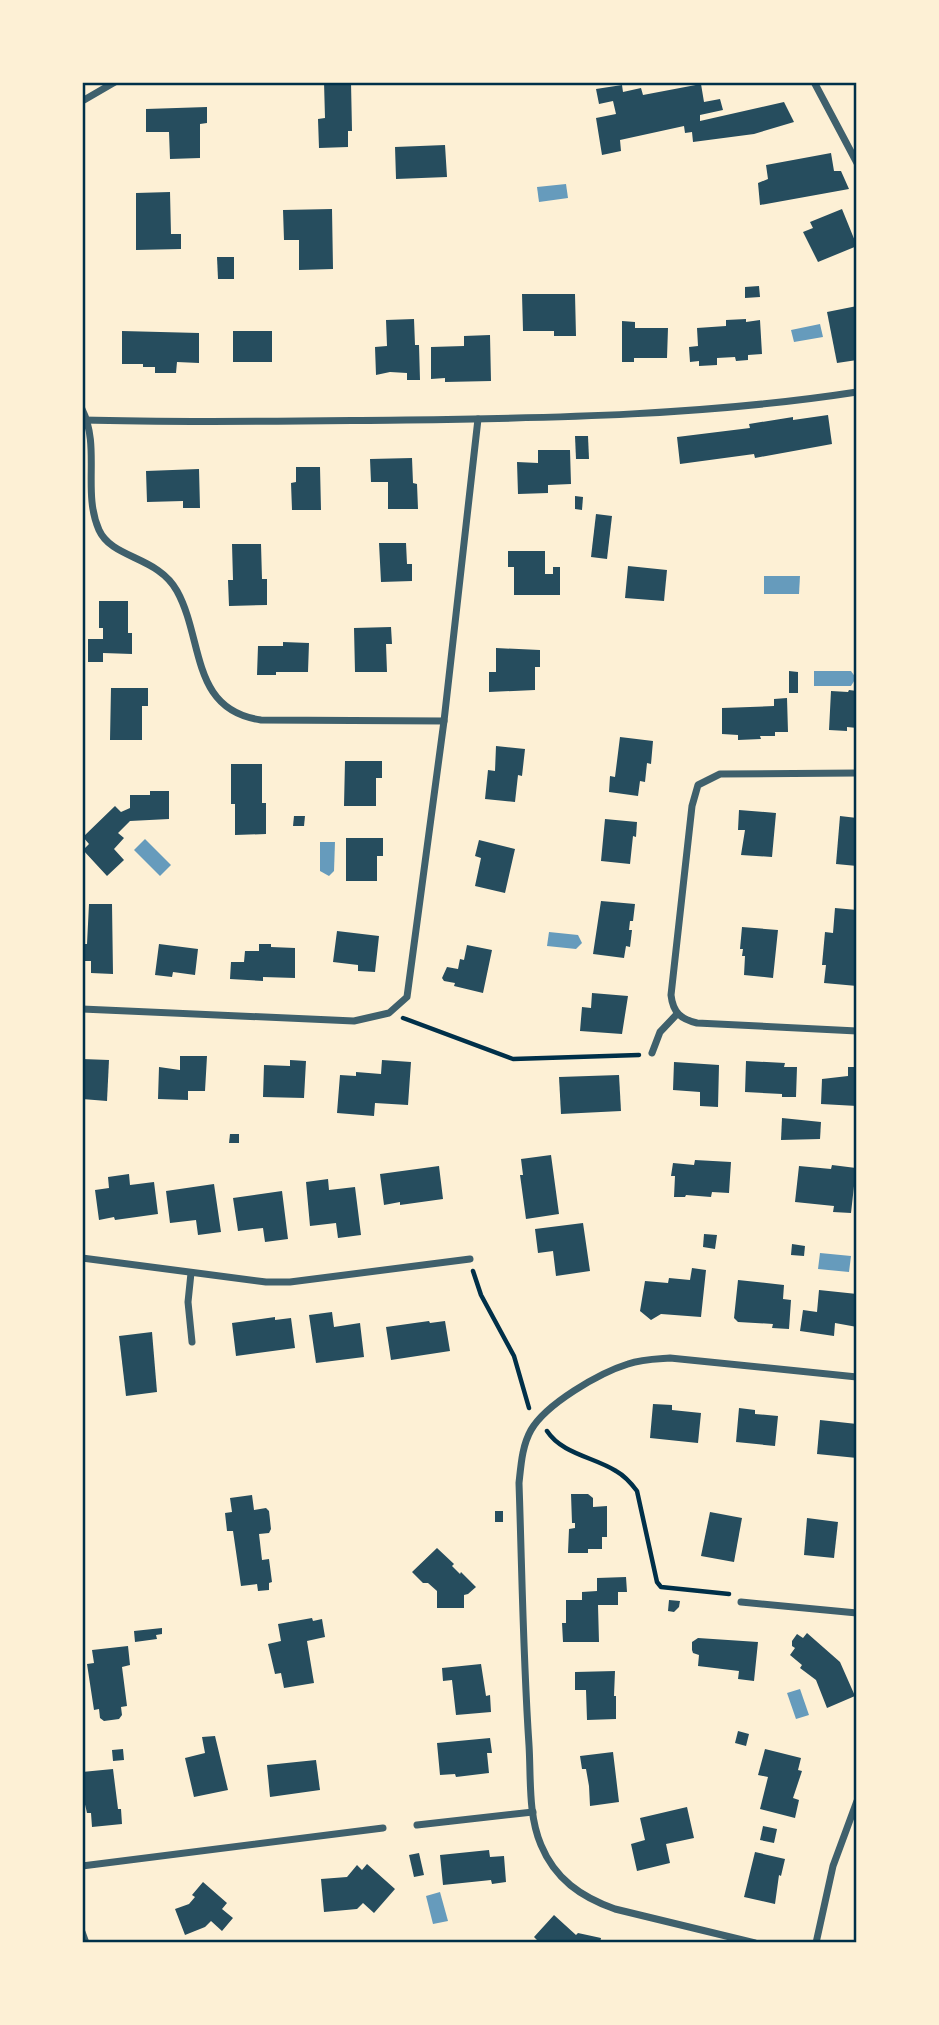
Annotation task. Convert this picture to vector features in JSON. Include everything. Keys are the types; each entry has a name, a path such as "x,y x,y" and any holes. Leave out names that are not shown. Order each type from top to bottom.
{"street":[{"path":"82,110 83,99 115,82"},
{"path":"814,82 857,163"},
{"path":"85,420 478,419 702,411 857,393"},
{"path":"82,409 91,439 93,500 98,529 110,545 153,566 171,582 184,609 205,679 221,704 233,713 261,720 444,721"},
{"path":"82,1009 354,1021 390,1013 407,997 444,721 478,419"},
{"path":"857,773 720,774 698,785 692,806 671,995 677,1014 685,1020 697,1023 857,1031"},
{"path":"652,1053 660,1032 677,1014"},
{"path":"82,1258 191,1273 290,1282 470,1259"},
{"path":"191,1273 188,1302 192,1342"},
{"path":"755,1943 615,1909 578,1893 555,1872 548,1859 538,1837 533,1812 525,1695 519,1483 525,1446 530,1431 553,1405 590,1382 627,1364 645,1359 670,1358 857,1377"},
{"path":"741,1602 857,1613"},
{"path":"816,1943 833,1866 857,1801"},
{"path":"417,1825 533,1812"},
{"path":"82,1866 383,1828"},
{"path":"82,1932 86,1943"}],"path":[{"path":"390,1013 513,1059 652,1053"},
{"path":"470,1259 481,1295 514,1356 530,1409 550,1436 562,1446 615,1470 637,1491 657,1582 661,1587 730,1595 741,1602"}],"water":[{"path":"566,184 568,198 539,202 537,187"},
{"path":"820,324 823,337 794,342 791,330"},
{"path":"764,576 800,576 799,594 764,594"},
{"path":"814,671 851,671 856,678 851,686 814,686"},
{"path":"145,839 171,865 160,876 134,850"},
{"path":"320,842 335,842 334,871 329,876 320,871"},
{"path":"549,932 578,935 582,943 576,949 547,946"},
{"path":"820,1253 851,1256 849,1272 818,1269"},
{"path":"800,1689 809,1715 796,1719 787,1693"},
{"path":"440,1892 448,1921 433,1924 426,1896"}],"building":[{"path":"324,82 351,82 352,131 348,131 348,147 319,148 318,119 325,118"},
{"path":"701,84 704,102 720,99 723,110 700,115 700,121 784,102 794,122 754,134 693,142 692,132 685,133 684,126 620,140 621,151 602,155 596,118 616,114 613,101 599,104 596,89 622,85 623,92 641,88 643,95"},
{"path":"207,107 207,123 200,124 200,158 170,159 169,132 146,132 146,109"},
{"path":"445,145 447,177 396,179 395,147"},
{"path":"831,153 834,171 841,171 849,189 760,205 758,183 768,179 766,165"},
{"path":"170,192 171,234 181,234 181,249 136,250 136,193"},
{"path":"332,209 333,269 299,270 299,240 284,240 283,210"},
{"path":"842,209 857,246 818,262 803,232 813,228 810,222"},
{"path":"217,257 234,257 234,279 218,279"},
{"path":"759,286 760,297 745,298 745,287"},
{"path":"522,294 575,294 576,336 554,336 554,331 523,331"},
{"path":"857,306 857,360 837,363 827,312"},
{"path":"414,319 415,345 419,345 420,380 407,380 407,373 376,375 375,347 387,346 386,320"},
{"path":"746,319 746,322 760,320 762,354 748,355 748,360 736,361 735,357 717,358 717,365 699,366 699,361 690,362 689,347 698,346 697,328 726,326 726,320"},
{"path":"622,321 635,322 635,328 668,328 667,358 634,358 634,362 622,362"},
{"path":"122,331 199,333 199,363 177,362 176,373 155,373 155,367 143,367 143,364 122,364"},
{"path":"233,331 272,331 272,362 233,362"},
{"path":"490,335 491,381 445,382 445,378 431,379 431,347 464,346 464,336"},
{"path":"828,415 832,444 755,458 754,454 680,464 677,437 750,428 749,424 793,417 793,420"},
{"path":"575,436 588,436 589,459 576,459"},
{"path":"538,450 570,450 571,484 548,485 548,493 518,494 517,462 538,463"},
{"path":"412,458 418,509 388,509 388,482 371,482 370,459"},
{"path":"296,467 320,467 321,510 292,510 291,483 296,482"},
{"path":"199,469 200,508 183,508 183,501 147,502 146,471"},
{"path":"575,496 583,497 582,510 575,509"},
{"path":"596,514 612,516 607,559 591,557"},
{"path":"379,543 406,543 407,564 412,564 412,581 381,582"},
{"path":"232,544 261,544 262,579 267,579 267,605 229,606 228,580 233,580"},
{"path":"508,551 545,551 545,574 553,574 553,567 560,567 560,595 514,595 514,567 508,567"},
{"path":"628,566 667,570 664,601 625,598"},
{"path":"99,601 128,601 128,633 132,633 132,654 103,653 103,662 88,662 88,639 103,639 103,628 99,628"},
{"path":"391,627 392,644 386,644 387,672 355,672 354,628"},
{"path":"283,642 309,643 308,672 257,675 258,646 283,646"},
{"path":"496,648 540,650 540,667 535,667 535,690 489,692 489,672 496,672"},
{"path":"789,671 798,672 798,693 789,693"},
{"path":"111,688 148,688 148,706 142,706 142,740 110,740"},
{"path":"831,691 857,691 857,728 847,727 847,731 829,730"},
{"path":"787,698 788,732 775,732 775,736 760,736 761,739 738,740 738,735 722,734 722,708 774,706 774,699"},
{"path":"620,737 653,741 651,764 647,763 645,782 640,781 638,796 609,792 610,776 615,777"},
{"path":"496,746 525,749 515,802 485,799 488,770 495,771"},
{"path":"345,761 382,761 382,778 376,778 376,806 344,806"},
{"path":"231,764 262,764 262,803 266,803 266,834 235,835 235,804 231,804"},
{"path":"150,791 169,791 169,819 130,821 118,833 124,838 114,849 124,860 107,876 83,850 89,844 83,837 115,806 121,812 130,808 130,795 150,795"},
{"path":"739,810 776,813 772,857 741,855 745,830 738,830"},
{"path":"294,816 305,816 304,826 293,826"},
{"path":"840,816 857,818 857,866 836,864"},
{"path":"605,819 637,822 630,864 601,861"},
{"path":"346,838 383,838 383,856 377,856 377,881 346,881"},
{"path":"479,840 515,849 505,893 475,886 481,858 475,856"},
{"path":"601,901 635,904 633,921 630,921 630,947 626,946 624,958 593,954"},
{"path":"89,904 112,904 113,974 91,973 91,961 82,961 82,944 87,944"},
{"path":"835,908 857,910 857,986 824,983 826,965 822,965 825,932 833,933"},
{"path":"742,927 778,930 773,978 744,975 745,956 742,956 743,949 740,949"},
{"path":"337,931 379,936 375,972 358,971 358,965 333,962"},
{"path":"159,944 198,949 195,975 173,972 172,977 155,975"},
{"path":"259,944 295,948 295,978 263,977 263,981 230,979 231,962 244,962 245,951 259,951"},
{"path":"467,945 492,950 483,993 454,986 455,983 442,978 447,967 458,969 460,959 464,960"},
{"path":"592,993 628,996 622,1034 580,1031 582,1007 591,1008"},
{"path":"180,1056 207,1056 205,1091 188,1091 188,1100 158,1099 159,1067 180,1070"},
{"path":"82,1059 109,1060 107,1101 82,1099"},
{"path":"290,1060 306,1061 304,1098 263,1097 264,1065 290,1066"},
{"path":"382,1060 411,1062 408,1105 375,1103 374,1116 337,1113 340,1075 356,1076 356,1072 381,1074"},
{"path":"746,1061 785,1063 784,1067 797,1067 796,1097 745,1092"},
{"path":"674,1062 719,1065 718,1107 700,1106 700,1092 673,1090"},
{"path":"848,1067 857,1067 857,1106 821,1104 822,1079 848,1076"},
{"path":"619,1075 621,1111 561,1114 559,1077"},
{"path":"782,1118 821,1122 820,1139 781,1140"},
{"path":"230,1134 239,1134 239,1143 229,1143"},
{"path":"551,1155 559,1214 526,1219 520,1175 523,1175 521,1159"},
{"path":"695,1160 731,1162 729,1193 712,1192 711,1197 674,1197 675,1176 671,1176 673,1163 694,1165"},
{"path":"832,1165 856,1168 851,1213 833,1212 834,1206 795,1202 799,1166 831,1169"},
{"path":"439,1166 443,1199 384,1205 380,1174"},
{"path":"129,1174 130,1185 154,1182 158,1214 99,1220 95,1190 109,1188 108,1177"},
{"path":"328,1179 329,1190 355,1187 361,1235 338,1238 336,1223 310,1226 306,1182"},
{"path":"214,1184 221,1232 198,1235 196,1220 170,1223 166,1191"},
{"path":"282,1191 288,1239 265,1242 263,1228 238,1231 233,1198"},
{"path":"583,1223 590,1271 556,1276 553,1251 538,1253 535,1229"},
{"path":"704,1234 717,1235 715,1249 703,1247"},
{"path":"792,1244 805,1246 804,1256 791,1255"},
{"path":"692,1268 706,1270 701,1317 661,1314 651,1320 640,1311 645,1281 668,1283 669,1278 690,1280"},
{"path":"738,1280 784,1285 783,1299 791,1300 789,1329 772,1328 773,1324 738,1322 734,1318"},
{"path":"819,1290 857,1294 857,1327 835,1323 834,1336 800,1331 803,1310 817,1312"},
{"path":"332,1312 334,1327 360,1323 364,1357 316,1363 309,1315"},
{"path":"275,1317 275,1320 291,1318 295,1348 236,1356 232,1323"},
{"path":"445,1321 450,1351 391,1360 386,1327"},
{"path":"152,1332 157,1392 126,1396 119,1336"},
{"path":"653,1404 672,1405 672,1410 701,1413 698,1443 650,1438"},
{"path":"739,1408 755,1410 755,1414 778,1416 775,1446 736,1442"},
{"path":"820,1420 857,1424 857,1458 817,1454"},
{"path":"571,1494 588,1494 593,1498 593,1507 607,1506 607,1537 602,1537 602,1549 588,1549 588,1553 568,1553 569,1529 575,1528 575,1523 572,1523"},
{"path":"252,1495 254,1510 266,1508 269,1511 271,1529 269,1533 259,1534 262,1560 269,1559 272,1582 269,1583 269,1590 258,1591 257,1584 241,1586 233,1531 227,1531 225,1513 232,1512 230,1498"},
{"path":"495,1511 503,1511 503,1522 495,1522"},
{"path":"710,1512 742,1518 734,1562 701,1556"},
{"path":"807,1518 838,1522 834,1558 804,1555"},
{"path":"437,1548 454,1564 452,1566 460,1574 461,1572 476,1587 464,1595 464,1608 437,1608 437,1591 428,1583 423,1583 412,1572"},
{"path":"626,1577 627,1592 618,1592 618,1605 598,1605 599,1642 563,1642 562,1623 566,1623 566,1600 582,1600 582,1592 597,1591 597,1578"},
{"path":"669,1600 680,1601 674,1612 668,1611"},
{"path":"312,1618 313,1621 322,1619 325,1637 307,1641 314,1683 284,1688 281,1673 275,1674 268,1644 281,1641 278,1624"},
{"path":"162,1628 162,1634 156,1635 157,1639 135,1642 134,1631"},
{"path":"807,1633 840,1662 855,1696 827,1708 816,1680 800,1668 802,1665 790,1655 795,1648 792,1641 797,1634 803,1638"},
{"path":"698,1638 758,1642 754,1681 738,1679 739,1671 698,1666 699,1655 693,1653 692,1642"},
{"path":"128,1646 130,1665 122,1667 127,1706 121,1707 122,1715 119,1719 104,1721 100,1718 99,1709 94,1710 87,1664 94,1663 92,1650"},
{"path":"481,1664 486,1696 490,1695 491,1712 456,1715 452,1680 443,1681 442,1668"},
{"path":"615,1671 616,1719 587,1720 586,1690 575,1690 575,1672"},
{"path":"738,1731 749,1734 746,1746 735,1743"},
{"path":"215,1736 228,1790 194,1797 185,1758 205,1753 202,1737"},
{"path":"490,1738 492,1753 487,1753 489,1773 456,1777 455,1774 440,1775 437,1743"},
{"path":"123,1749 124,1760 113,1761 112,1750"},
{"path":"765,1749 801,1758 798,1770 802,1771 793,1798 799,1800 795,1818 760,1809 768,1777 758,1775"},
{"path":"613,1752 619,1802 590,1806 586,1769 582,1769 580,1756"},
{"path":"316,1760 320,1790 270,1797 267,1765"},
{"path":"113,1769 122,1824 92,1827 91,1813 87,1813 83,1796 82,1772"},
{"path":"687,1807 694,1838 666,1844 670,1863 637,1871 631,1844 645,1840 640,1818"},
{"path":"763,1826 777,1829 774,1843 760,1840"},
{"path":"489,1850 490,1857 504,1856 506,1882 492,1884 491,1880 443,1885 440,1855"},
{"path":"755,1852 785,1859 781,1876 779,1875 775,1904 744,1897"},
{"path":"419,1853 424,1875 414,1877 409,1855"},
{"path":"367,1864 395,1889 374,1913 363,1903 357,1909 324,1912 321,1879 347,1877 357,1865 362,1870"},
{"path":"203,1882 227,1903 222,1909 233,1918 222,1931 211,1921 205,1927 185,1935 175,1909 189,1904 195,1897 192,1895"},
{"path":"554,1915 576,1935 578,1933 601,1938 600,1943 540,1943 534,1937"}]}
